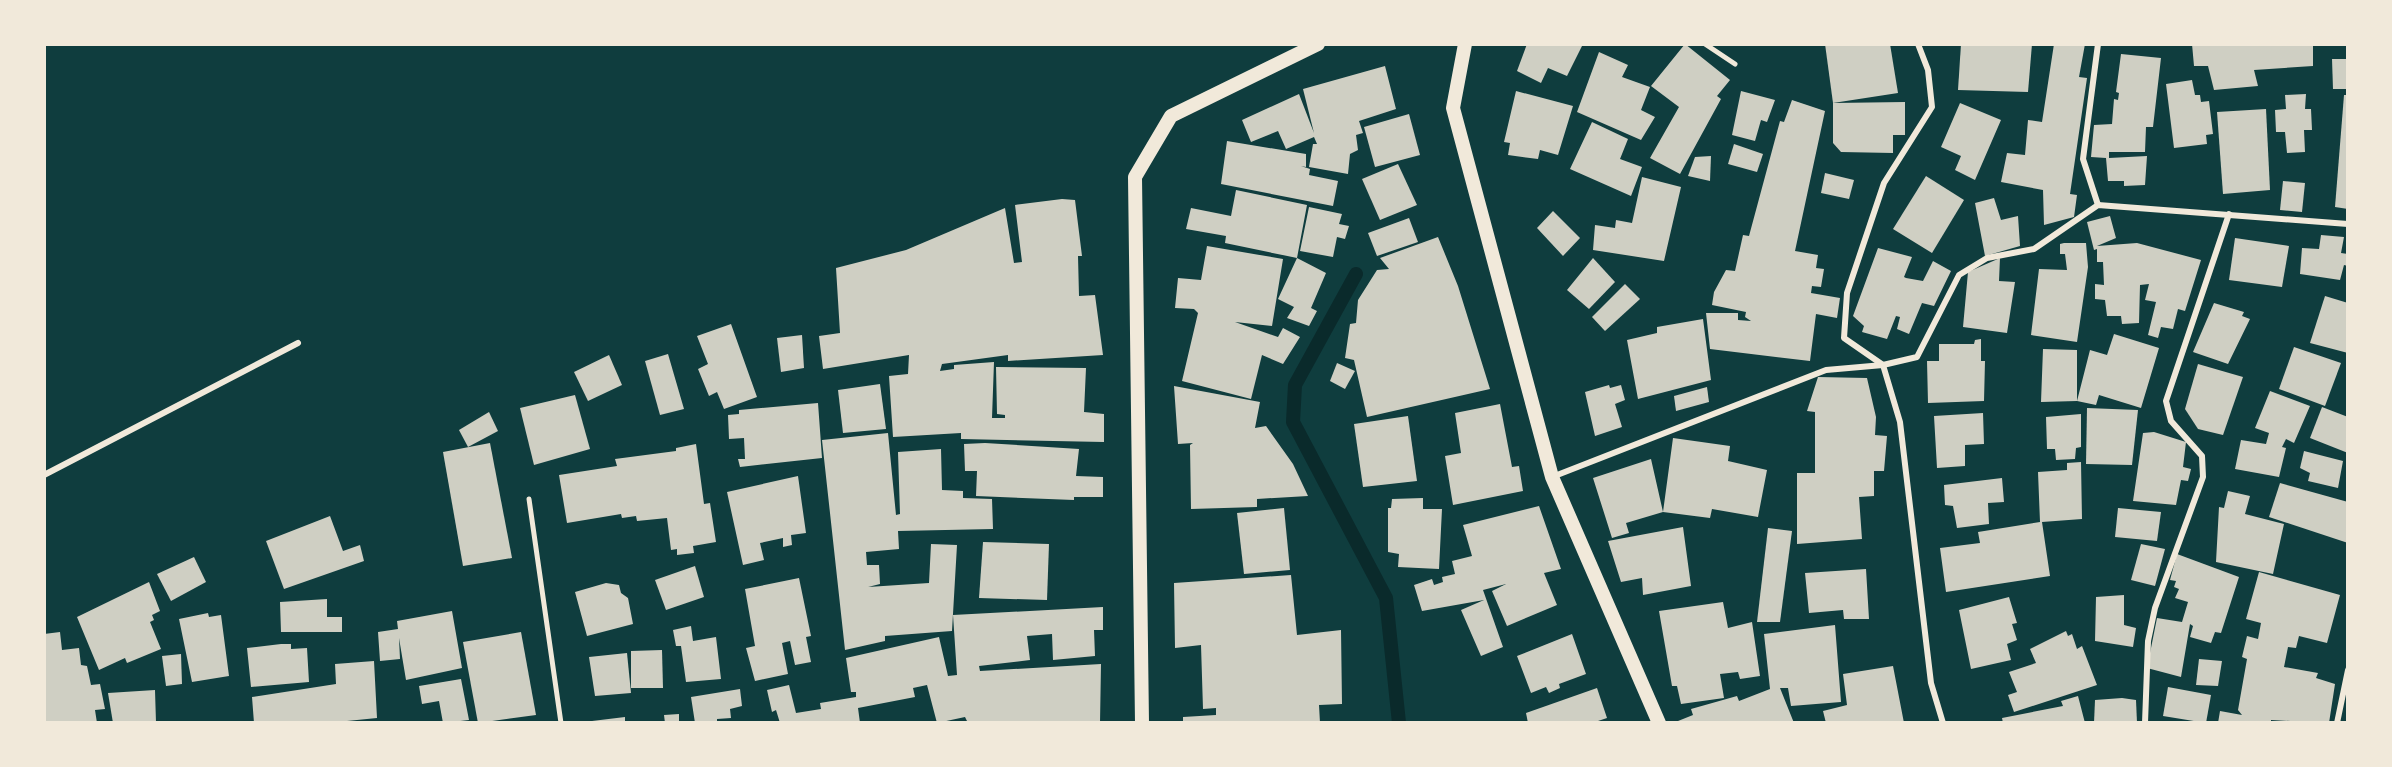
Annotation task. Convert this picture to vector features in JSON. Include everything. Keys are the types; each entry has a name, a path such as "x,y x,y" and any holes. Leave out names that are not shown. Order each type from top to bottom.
{"street":[{"path":"1142,723 1135,177 1171,116 1318,44"},
{"path":"1465,44 1453,108 1552,477 1659,723"}],"lane":[{"path":"1918,44 1928,70 1932,107 1884,183 1847,293 1844,338 1883,365 1900,422 1931,683 1943,723"},
{"path":"2098,44 2083,159 2098,205"},
{"path":"1552,477 1826,370 1883,365 1917,357 1959,275 1987,258 2034,249 2098,205 2348,224"},
{"path":"2145,723 2148,641 2155,608 2203,477 2202,456 2171,421 2166,401 2229,214"},
{"path":"44,475 298,343"},
{"path":"2337,723 2348,670"}],"path":[{"path":"1705,44 1735,64"},
{"path":"529,499 561,723"}],"building":[{"path":"1527,44 1583,44 1567,76 1548,68 1541,83 1517,71"},
{"path":"1685,44 1730,80 1717,96 1721,99 1680,174 1650,158 1679,107 1651,86"},
{"path":"1825,44 1890,44 1898,93 1833,103"},
{"path":"1961,44 2032,44 2028,92 1958,90"},
{"path":"2054,44 2085,44 2079,77 2087,78 2070,194 2077,195 2074,217 2044,225 2043,190 2001,182 2007,153 2025,155 2028,120 2042,122"},
{"path":"2192,44 2313,44 2313,66 2254,70 2258,86 2214,90 2208,66 2194,66"},
{"path":"1599,52 1628,65 1622,77 1650,87 1641,110 1655,117 1641,140 1577,112"},
{"path":"2121,54 2161,58 2153,127 2146,127 2145,152 2109,152 2109,158 2147,156 2145,185 2124,186 2124,181 2108,181 2106,158 2091,157 2094,125 2112,124 2114,99 2118,100 2119,93 2116,92"},
{"path":"2332,59 2348,59 2348,89 2333,89"},
{"path":"1385,66 1396,109 1359,121 1363,133 1356,135 1358,150 1350,154 1348,174 1309,167 1313,144 1317,144 1314,137 1286,149 1278,131 1251,142 1242,120 1299,94 1314,133 1303,89"},
{"path":"2192,80 2195,95 2200,95 2201,102 2209,101 2213,134 2206,135 2207,144 2174,148 2166,84"},
{"path":"1516,91 1573,106 1558,155 1540,150 1538,159 1508,155 1510,143 1504,142"},
{"path":"1741,91 1775,100 1767,122 1761,120 1755,141 1732,135"},
{"path":"2306,94 2305,109 2311,109 2312,130 2304,130 2305,152 2287,153 2285,132 2276,132 2275,110 2286,109 2285,95"},
{"path":"2344,95 2348,95 2348,209 2335,207"},
{"path":"1792,100 1825,111 1795,251 1818,255 1816,268 1824,269 1821,287 1812,286 1811,293 1840,298 1837,318 1816,314 1810,361 1710,349 1706,313 1738,313 1738,320 1751,321 1745,317 1746,312 1712,305 1714,292 1726,270 1735,271 1743,235 1749,236 1780,121 1784,122"},
{"path":"1905,102 1905,135 1893,135 1893,153 1841,152 1833,143 1833,103"},
{"path":"1960,103 2001,120 1975,180 1955,170 1961,156 1941,147"},
{"path":"2266,109 2270,190 2223,194 2217,112"},
{"path":"1409,114 1420,155 1375,167 1364,127"},
{"path":"1592,122 1628,139 1620,159 1642,167 1631,196 1570,169"},
{"path":"1227,141 1306,154 1306,167 1301,166 1310,169 1309,175 1338,181 1333,206 1221,184"},
{"path":"1734,144 1763,154 1757,172 1728,164"},
{"path":"1711,156 1710,181 1688,176 1695,157"},
{"path":"1398,164 1417,205 1380,220 1362,179"},
{"path":"1825,173 1854,180 1849,199 1821,193"},
{"path":"1926,176 1964,200 1932,253 1893,229"},
{"path":"1642,177 1681,187 1664,261 1593,250 1595,225 1615,228 1616,220 1632,223"},
{"path":"2283,181 2305,183 2302,212 2280,210"},
{"path":"1236,190 1307,205 1297,258 1225,243 1226,236 1186,229 1191,208 1231,216"},
{"path":"1994,198 2001,220 2018,216 2020,246 1985,256 1975,203"},
{"path":"1075,200 1082,256 1078,256 1079,296 1095,295 1103,355 1008,361 1008,355 942,364 940,371 954,369 954,365 994,362 992,418 1005,418 1005,415 997,414 996,367 1086,368 1084,412 1104,414 1104,442 961,439 961,433 893,437 889,376 908,374 909,355 823,369 819,336 840,333 836,268 906,250 1005,208 1014,263 1022,262 1015,205"},
{"path":"1309,207 1342,214 1339,224 1349,226 1345,239 1337,237 1333,257 1300,251"},
{"path":"1553,211 1580,238 1563,256 1537,228"},
{"path":"2110,216 2116,238 2097,246 2137,243 2201,260 2185,311 2178,309 2173,329 2161,327 2158,338 2148,335 2156,302 2145,300 2149,284 2140,285 2139,323 2122,324 2121,316 2107,316 2105,300 2095,299 2095,284 2104,285 2103,262 2097,262 2097,249 2094,250 2087,222"},
{"path":"1409,218 1418,242 1377,256 1368,233"},
{"path":"2321,235 2344,237 2341,253 2348,254 2348,266 2344,265 2340,280 2300,274 2302,248 2319,249"},
{"path":"1438,237 1458,286 1490,389 1367,417 1354,360 1345,358 1350,324 1356,323 1358,300 1377,270 1389,269 1380,258"},
{"path":"2235,238 2289,246 2282,287 2229,280"},
{"path":"2086,243 2088,267 2077,342 2031,335 2039,269 2067,270 2065,254 2060,254 2060,244"},
{"path":"1207,246 1283,259 1272,326 1235,322 1278,337 1283,328 1300,337 1283,364 1262,355 1251,399 1182,381 1198,313 1194,309 1175,308 1178,278 1201,280"},
{"path":"1878,248 1912,257 1906,278 1923,281 1933,261 1951,271 1934,306 1922,303 1909,334 1897,329 1900,317 1896,316 1887,339 1862,332 1864,326 1853,316"},
{"path":"1297,258 1326,273 1311,308 1317,311 1309,326 1287,318 1294,307 1278,299"},
{"path":"1593,258 1615,282 1589,309 1567,290"},
{"path":"2000,258 1999,281 2015,282 2007,333 1963,327 1968,272"},
{"path":"1625,284 1640,299 1605,331 1592,317"},
{"path":"2325,296 2348,303 2348,353 2310,343"},
{"path":"2214,303 2244,312 2242,316 2250,319 2228,364 2193,352"},
{"path":"1703,319 1711,380 1638,399 1627,340 1657,333 1657,327"},
{"path":"731,324 757,397 724,409 717,392 709,396 698,369 708,364 697,336"},
{"path":"2114,334 2159,348 2141,408 2099,395 2096,405 2077,401 2090,350 2107,355"},
{"path":"802,335 804,368 781,372 777,338"},
{"path":"1981,339 1981,361 1985,361 1984,401 1928,403 1927,361 1939,361 1939,344 1974,344 1975,340"},
{"path":"2294,347 2341,363 2325,406 2279,389"},
{"path":"2043,349 2077,350 2077,401 2041,402"},
{"path":"668,354 684,409 660,415 645,361"},
{"path":"609,355 622,385 588,401 574,372"},
{"path":"1337,363 1355,371 1345,389 1330,381"},
{"path":"2198,364 2243,377 2223,435 2198,429 2185,409"},
{"path":"1818,377 1867,378 1876,417 1875,435 1887,436 1884,471 1874,471 1874,496 1859,497 1862,539 1797,544 1797,473 1815,473 1815,412 1807,411"},
{"path":"880,384 886,429 843,433 838,390"},
{"path":"1609,385 1610,388 1621,385 1625,400 1615,404 1622,427 1595,436 1585,392"},
{"path":"1174,386 1260,402 1255,428 1266,426 1293,464 1308,496 1257,499 1257,507 1191,509 1190,445 1193,443 1178,444"},
{"path":"1707,387 1709,402 1676,411 1674,396"},
{"path":"2270,391 2310,406 2294,443 2286,439 2282,447 2286,448 2279,477 2235,469 2241,440 2266,444 2269,433 2255,428"},
{"path":"575,395 590,449 534,465 520,408"},
{"path":"818,403 822,458 740,467 738,459 745,459 744,438 729,439 728,415 739,414 739,410"},
{"path":"1500,404 1512,467 1519,466 1523,491 1453,505 1445,456 1461,453 1455,413"},
{"path":"2322,407 2348,417 2348,453 2310,438"},
{"path":"2087,408 2138,410 2132,465 2086,464"},
{"path":"489,412 498,431 468,447 459,430"},
{"path":"1983,413 1984,444 1965,445 1965,466 1937,468 1934,416"},
{"path":"2081,414 2081,447 2076,448 2075,459 2056,460 2055,449 2047,449 2046,417"},
{"path":"1408,416 1417,481 1363,487 1354,424"},
{"path":"2154,432 2186,442 2183,467 2191,469 2188,481 2181,480 2176,505 2133,501 2143,433"},
{"path":"888,433 896,515 900,514 898,452 941,449 942,490 963,491 963,498 992,499 993,529 898,531 899,549 866,552 867,565 879,565 880,584 868,587 929,583 931,544 957,545 952,631 885,636 885,641 845,650 822,440"},
{"path":"1673,438 1730,446 1728,461 1767,470 1758,517 1712,509 1710,518 1663,512"},
{"path":"490,443 512,558 463,566 443,452"},
{"path":"696,444 704,504 710,503 716,542 693,546 694,553 677,555 677,549 671,550 667,518 637,521 636,516 622,518 621,514 567,523 559,475 617,466 615,459 676,451 676,448"},
{"path":"964,444 1079,449 1076,476 1103,477 1103,497 1074,497 1074,500 976,496 977,471 965,471"},
{"path":"2304,451 2343,461 2338,488 2308,481 2310,473 2300,468"},
{"path":"1651,459 1663,512 1626,523 1629,533 1612,538 1593,478"},
{"path":"2081,462 2082,519 2042,522 2050,576 1946,592 1940,548 1980,543 1978,532 2040,522 2038,472 2067,470 2067,463"},
{"path":"798,476 806,533 791,535 792,545 783,547 783,538 760,543 764,560 743,565 727,492"},
{"path":"2002,478 2004,502 1988,503 1989,524 1957,528 1953,506 1945,505 1944,485"},
{"path":"2280,483 2348,502 2348,543 2269,517"},
{"path":"2228,491 2250,496 2245,514 2284,524 2273,574 2216,562 2219,507 2224,508"},
{"path":"1423,498 1423,509 1442,509 1439,569 1398,567 1399,554 1388,552 1388,508 1391,508 1392,499"},
{"path":"1539,506 1561,569 1544,573 1557,605 1507,626 1492,591 1506,584 1483,590 1503,647 1481,656 1461,610 1484,600 1422,611 1414,585 1432,579 1434,585 1443,582 1442,577 1455,574 1452,561 1472,556 1463,525"},
{"path":"1284,508 1290,570 1244,574 1237,513"},
{"path":"2118,508 2161,512 2157,541 2115,537"},
{"path":"330,516 343,551 360,545 364,561 284,589 266,541"},
{"path":"1683,527 1691,586 1643,595 1642,578 1621,582 1608,541"},
{"path":"1768,528 1792,531 1780,622 1757,622"},
{"path":"983,542 1049,544 1047,600 979,598"},
{"path":"2141,544 2165,549 2155,586 2131,580"},
{"path":"2177,554 2239,577 2221,633 2215,632 2211,643 2190,637 2193,626 2190,624 2181,677 2147,668 2157,618 2182,622 2188,602 2175,598 2179,589 2174,587 2176,581 2170,580"},
{"path":"194,557 206,582 171,601 157,574"},
{"path":"695,566 704,597 666,610 655,580"},
{"path":"1866,569 1869,619 1844,619 1843,610 1809,613 1805,573"},
{"path":"2259,572 2340,595 2327,643 2299,636 2296,648 2288,647 2284,667 2318,673 2316,678 2335,684 2329,723 2271,720 2271,723 2218,723 2220,711 2242,715 2238,710 2247,659 2242,657 2247,636 2258,639 2261,623 2246,619"},
{"path":"1291,575 1297,635 1341,630 1342,704 1319,705 1320,723 1183,723 1183,717 1216,715 1216,708 1203,709 1201,645 1175,648 1174,583"},
{"path":"799,578 811,636 806,637 811,662 795,665 790,641 782,643 788,674 755,681 746,648 755,646 745,589"},
{"path":"149,582 160,611 152,615 154,620 150,622 161,649 127,663 125,658 99,670 77,617"},
{"path":"606,583 619,585 621,593 628,598 633,624 587,636 575,592"},
{"path":"2124,595 2124,625 2136,628 2133,647 2095,641 2096,597"},
{"path":"2009,597 2017,623 2012,624 2017,640 2007,644 2011,660 1971,669 1959,610"},
{"path":"327,599 327,617 342,617 342,632 281,632 280,602"},
{"path":"1723,602 1728,628 1752,622 1760,676 1740,679 1738,672 1720,674 1724,698 1681,704 1677,686 1672,686 1659,611"},
{"path":"1103,607 1103,630 1094,630 1095,656 1053,660 1052,634 1027,636 1030,660 979,666 980,671 1101,664 1100,723 968,723 965,717 937,723 927,685 913,688 915,697 858,708 860,723 780,723 776,710 772,712 767,690 789,685 796,713 821,709 820,703 856,697 856,692 851,692 846,658 939,637 948,676 957,675 953,615"},
{"path":"452,611 462,668 406,680 399,638 400,659 380,661 378,632 398,629 397,621"},
{"path":"208,613 209,617 221,615 229,676 192,682 179,619"},
{"path":"1835,625 1841,702 1791,706 1788,688 1780,688 1794,723 1673,723 1693,715 1691,709 1737,696 1739,701 1770,689 1764,634"},
{"path":"691,626 693,641 716,637 721,679 686,682 681,646 676,646 673,630"},
{"path":"2066,631 2068,636 2072,634 2077,649 2082,646 2097,685 2014,712 2008,695 2017,692 2009,672 2036,663 2030,649"},
{"path":"60,632 62,650 79,648 81,665 87,666 91,685 100,684 105,709 95,710 97,723 44,723 44,634"},
{"path":"521,632 536,715 478,723 463,642"},
{"path":"1572,634 1586,674 1559,684 1560,688 1549,693 1546,687 1531,693 1517,656"},
{"path":"291,644 291,649 307,648 309,682 251,687 247,648"},
{"path":"662,650 663,688 631,688 631,651"},
{"path":"627,653 631,693 595,696 589,657"},
{"path":"181,654 182,684 166,686 162,656"},
{"path":"2199,659 2222,661 2218,686 2196,685"},
{"path":"374,661 377,718 327,723 254,723 252,697 336,684 335,664"},
{"path":"1893,666 1904,723 1826,723 1823,711 1847,705 1843,674"},
{"path":"461,679 469,720 443,723 439,701 422,704 419,686"},
{"path":"2168,687 2211,695 2206,723 2163,716"},
{"path":"1597,688 1607,718 1592,723 1528,723 1526,713"},
{"path":"740,689 742,706 730,709 731,718 717,719 717,723 695,723 691,697"},
{"path":"155,690 156,723 113,723 108,693"},
{"path":"2078,696 2085,723 2003,723 2002,718 2063,706 2061,701"},
{"path":"2095,700 2136,700 2137,723 2094,723"},
{"path":"679,714 679,723 665,723 664,715"},
{"path":"625,717 625,723 592,723 592,721"}],"waterway":[{"path":"1356,274 1295,385 1293,422 1386,598 1399,723"}]}
